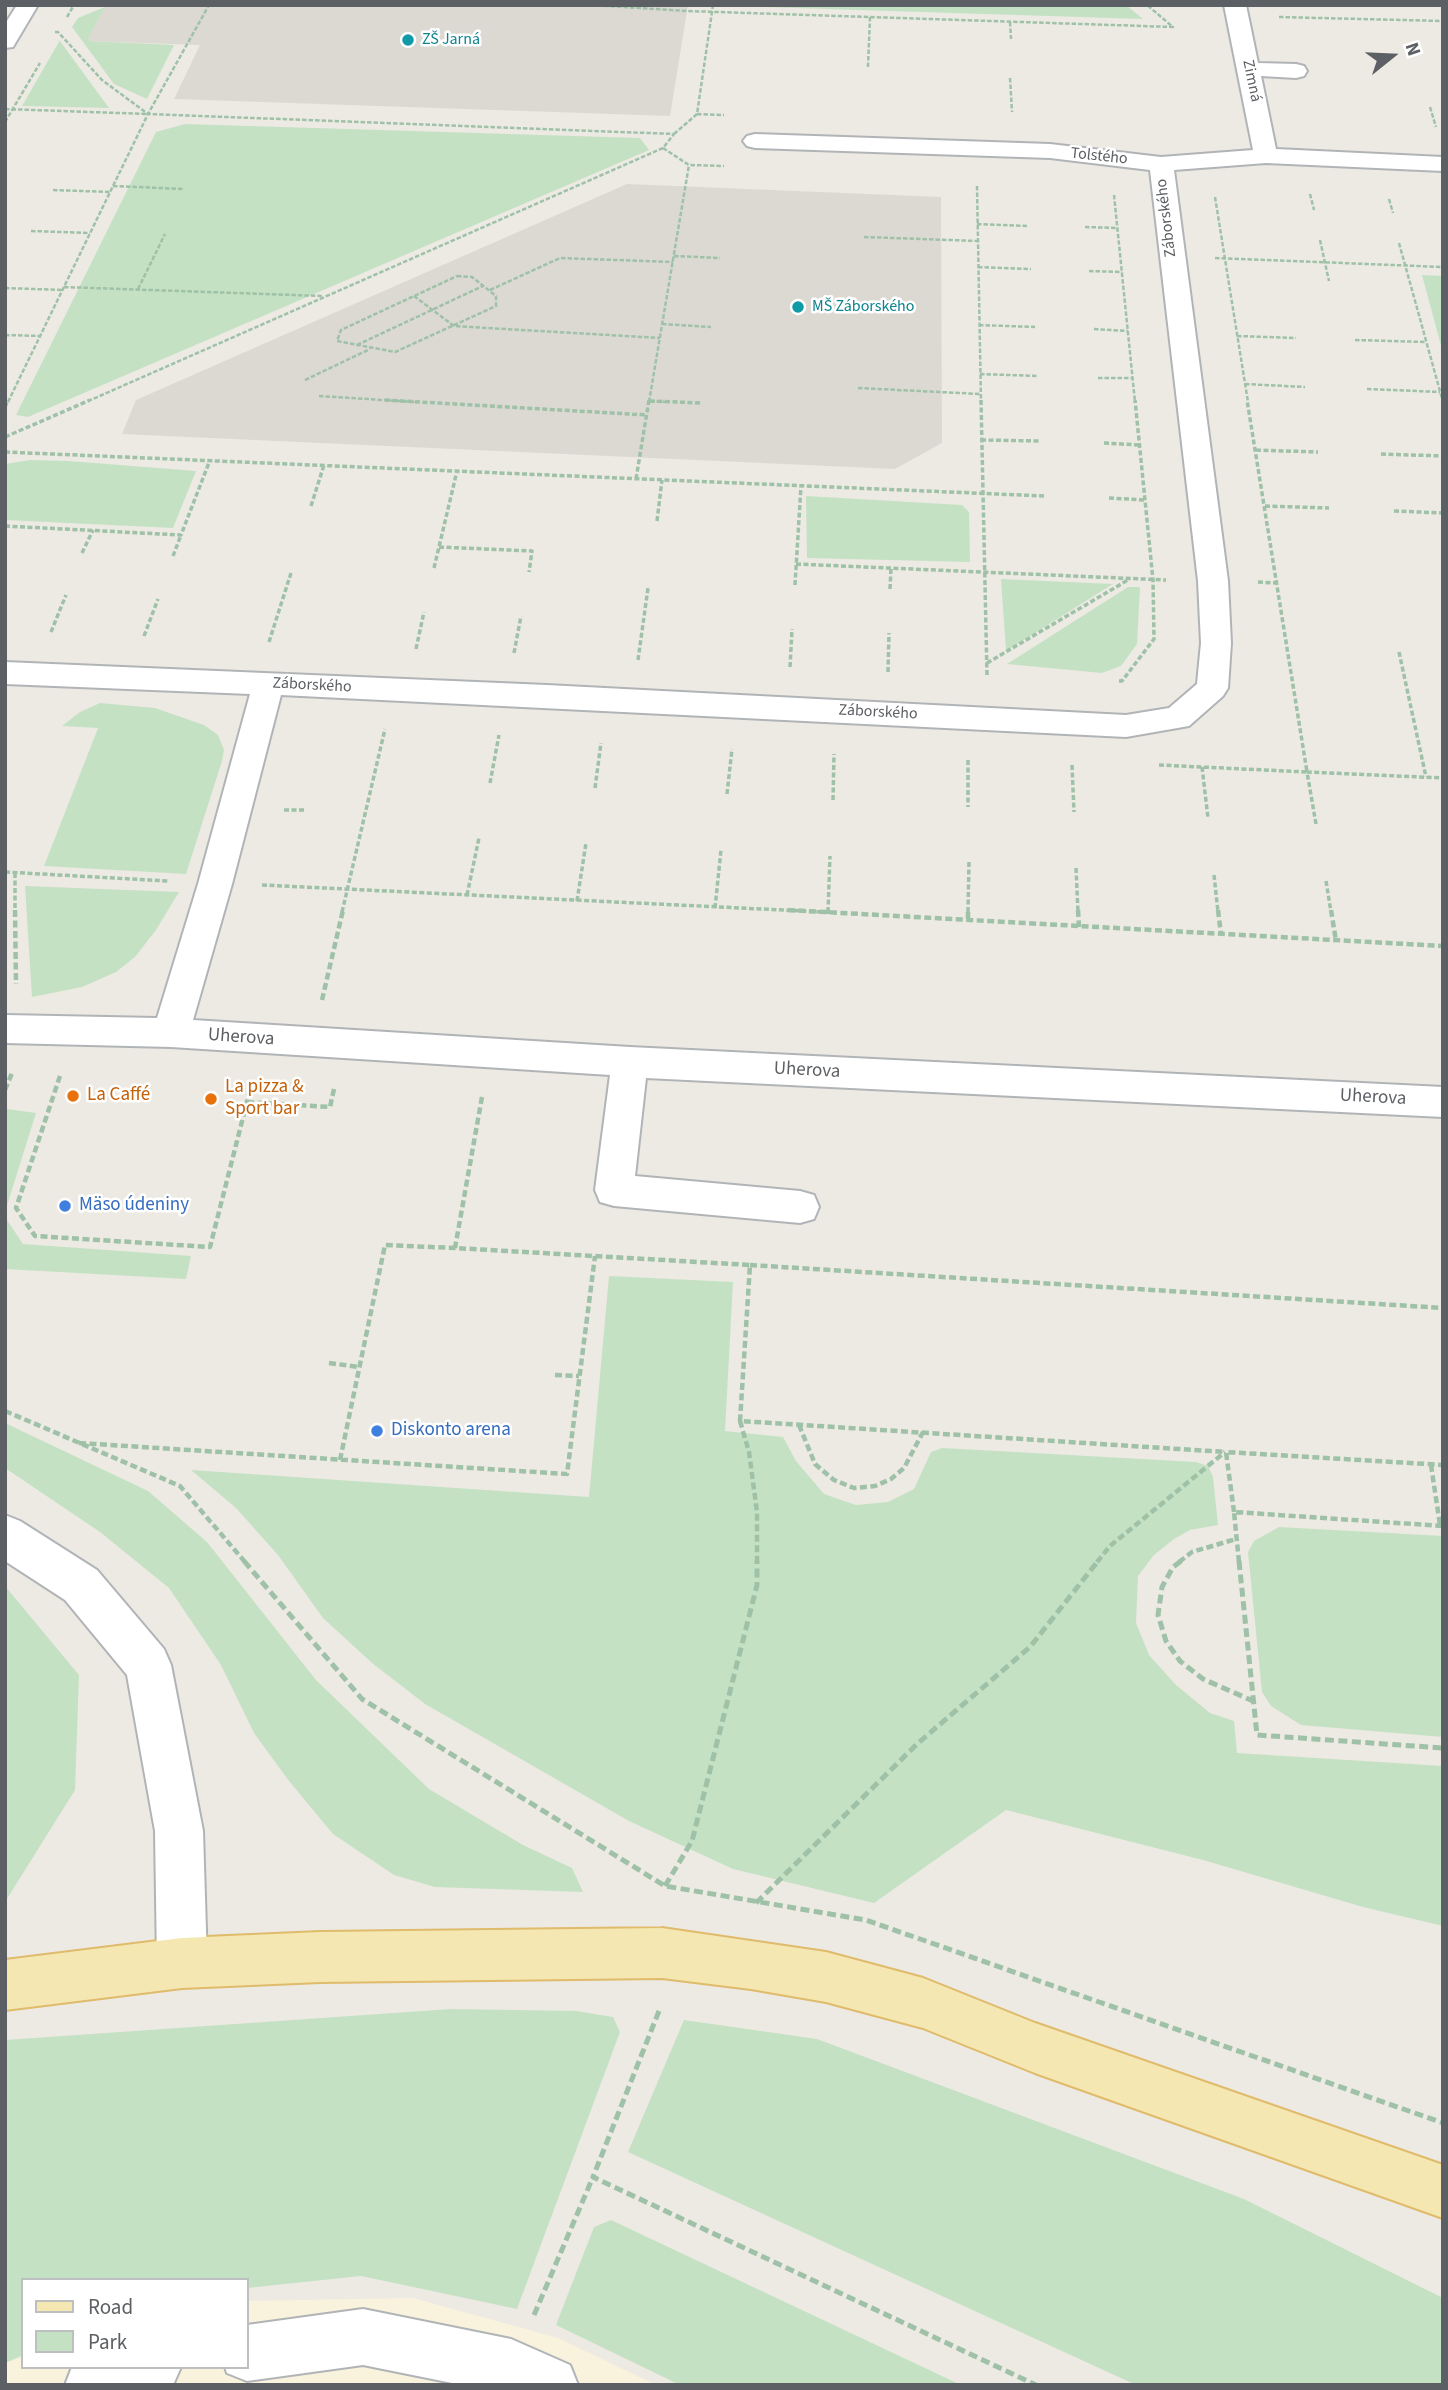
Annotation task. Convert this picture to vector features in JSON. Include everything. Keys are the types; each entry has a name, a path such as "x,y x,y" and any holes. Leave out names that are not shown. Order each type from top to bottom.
{"main road":[{"path":"5,1985 182,1963 320,1957 662,1953 826,1977 923,2003 1035,2048 1443,2192"}],"street":[{"name":"Zimná","path":"1236,10 1266,156"},
{"path":"5,42 19,11"},
{"path":"1248,69 1296,71"},
{"name":"Tolstého","path":"755,141 1050,151 1161,164 1266,156 1443,164"},
{"name":"Záborského","path":"5,673 1126,726 1178,718 1212,688 1216,643 1213,581 1161,164"},
{"path":"171,1033 215,884 268,684"},
{"name":"Uherova","path":"5,1029 171,1033 630,1062 1443,1102"},
{"path":"630,1062 614,1190 800,1208"},
{"path":"5,1536 81,1585 148,1665 179,1831 182,1963"},
{"path":"248,2353 363,2337 531,2376"},
{"path":"93,2385 146,2369"}],"path":[{"path":"5,407 7,398 148,114 209,5"},
{"path":"591,5 712,12 1173,27 1147,5"},
{"path":"5,437 663,148 674,134 697,114 713,5"},
{"path":"1236,10 1443,21"},
{"path":"868,67 870,17"},
{"path":"1010,22 1011,39"},
{"path":"47,32 58,32 102,80 148,114"},
{"path":"1010,78 1013,123"},
{"path":"5,109 674,134"},
{"path":"636,479 690,164"},
{"path":"974,676 987,676 976,175"},
{"path":"113,186 184,189"},
{"path":"53,190 110,192"},
{"path":"1108,681 1122,681 1154,639 1153,580 1114,192"},
{"path":"977,223 1029,226"},
{"path":"1085,227 1117,228"},
{"path":"31,231 90,233"},
{"path":"138,289 165,234"},
{"path":"864,237 978,241"},
{"path":"1320,240 1329,281"},
{"path":"1399,243 1443,402"},
{"path":"674,256 720,258"},
{"path":"489,291 560,258 673,262"},
{"path":"1225,259 1443,267"},
{"path":"978,267 1031,269"},
{"path":"1089,271 1122,272"},
{"path":"457,276 472,277 489,291 496,296 496,306 395,352 337,341 341,330 457,276"},
{"path":"356,346 484,286"},
{"path":"5,288 138,289 326,296"},
{"path":"414,296 454,326 660,338"},
{"path":"662,324 711,327"},
{"path":"979,325 1035,327"},
{"path":"1094,329 1128,331"},
{"path":"5,335 40,336"},
{"path":"1237,336 1296,338"},
{"path":"1355,340 1426,342"},
{"path":"305,380 371,348"},
{"path":"980,374 1037,376"},
{"path":"1098,378 1132,379"},
{"path":"1245,384 1306,387"},
{"path":"858,388 980,394"},
{"path":"1367,389 1440,392"},
{"path":"320,396 647,415"},
{"path":"650,401 702,402"},
{"path":"981,440 1041,441"},
{"path":"1104,443 1139,445"},
{"path":"1255,450 1318,452"},
{"path":"5,452 1044,496"},
{"path":"1381,454 1443,456"},
{"path":"173,556 210,460"},
{"path":"311,506 324,465"},
{"path":"434,568 457,471"},
{"path":"657,521 662,480"},
{"path":"795,585 801,486"},
{"path":"1108,498 1145,500"},
{"path":"1265,506 1329,508"},
{"path":"1394,511 1443,513"},
{"path":"5,526 181,535"},
{"path":"82,553 93,530"},
{"path":"439,547 532,551 529,572"},
{"path":"796,564 1174,580"},
{"path":"890,589 891,568"},
{"path":"282,643 269,642 291,573"},
{"path":"987,663 1130,579"},
{"path":"625,659 638,660 648,588"},
{"path":"40,632 51,632 66,595"},
{"path":"144,636 158,599"},
{"path":"424,612 416,649 428,650"},
{"path":"502,653 514,654 520,616"},
{"path":"790,667 792,629"},
{"path":"889,633 888,672 900,673"},
{"path":"1399,652 1426,777"},
{"path":"490,783 499,734"},
{"path":"595,788 601,738"},
{"path":"727,794 732,744"},
{"path":"833,800 835,750"},
{"path":"968,756 968,807"},
{"path":"1072,761 1074,812"},
{"path":"1202,767 1208,818"},
{"path":"1316,824 1307,772 1443,778"},
{"path":"467,895 479,838"},
{"path":"577,901 586,843"},
{"path":"715,908 721,850"},
{"path":"828,914 830,856"},
{"path":"968,863 968,919"},
{"path":"1076,868 1079,927"},
{"path":"5,872 173,882"},
{"path":"15,873 16,992"},
{"path":"1214,875 1221,934"},
{"path":"1326,881 1336,941"},
{"path":"261,885 968,919 1443,946"},
{"path":"5,1090 13,1069"},
{"path":"49,1071 61,1072 16,1208 35,1236 210,1247 252,1082 239,1082"},
{"path":"247,1102 330,1107 336,1079"},
{"path":"455,1248 483,1088"},
{"path":"340,1460 385,1245 1443,1308"},
{"path":"75,1443 567,1474 595,1256"},
{"path":"665,1886 692,1841 757,1584 757,1512 749,1452 740,1421 750,1265"},
{"path":"329,1363 359,1367"},
{"path":"555,1375 579,1376"},
{"path":"5,1411 180,1486 362,1699 665,1886 866,1920 1171,2025 1443,2123"},
{"path":"740,1421 1443,1465"},
{"path":"799,1425 815,1464 834,1480 854,1488 875,1486 891,1479 904,1468 923,1432"},
{"path":"756,1903 917,1744 1030,1647 1110,1546 1226,1452"},
{"path":"1226,1452 1257,1735 1443,1748"},
{"path":"1234,1512 1441,1525 1431,1465"},
{"path":"1236,1539 1192,1552 1173,1567 1162,1587 1158,1615 1166,1641 1180,1661 1203,1679 1253,1701"},
{"path":"531,2376 593,2178 659,2011"},
{"path":"593,2178 1036,2385"}],"shaded area":[{"path":"106,5 688,5 670,116 174,99 200,45 86,41"},
{"path":"627,184 941,197 942,443 895,469 122,434 136,400"},
{"path":"413,2298 558,2338 656,2385 5,2385 5,2363 21,2358 21,2369 248,2369 248,2301"}],"green space":[{"path":"732,5 1126,5 1143,19 732,6"},
{"path":"105,7 88,38 89,41 174,45 147,99 114,84 72,27 78,18"},
{"path":"60,41 109,108 22,106"},
{"path":"185,124 640,138 649,150 28,417 16,415 156,132"},
{"path":"1422,275 1443,276 1443,353"},
{"path":"30,460 196,471 173,528 5,520 5,464"},
{"path":"806,496 962,505 969,512 970,562 807,558"},
{"path":"1001,579 1113,584 1006,651"},
{"path":"1128,587 1140,587 1137,644 1121,666 1102,673 1007,664"},
{"path":"100,703 155,708 204,725 218,735 224,750 222,761 186,874 44,866 98,728 62,726 80,712"},
{"path":"25,886 179,892 156,930 135,957 116,972 82,987 32,997"},
{"path":"7,1109 36,1113 5,1212 5,1114"},
{"path":"5,1217 23,1244 191,1256 186,1279 5,1269"},
{"path":"609,1276 733,1282 725,1431 783,1437 796,1461 824,1494 856,1505 888,1502 914,1489 931,1452 942,1448 1196,1462 1208,1466 1213,1477 1218,1525 1190,1530 1174,1539 1154,1555 1138,1576 1136,1623 1149,1655 1176,1685 1210,1713 1234,1721 1237,1753 1443,1766 1443,1926 1363,1907 1203,1860 1006,1810 874,1903 733,1869 629,1821 425,1704 372,1663 323,1618 278,1555 236,1508 191,1470 589,1497"},
{"path":"5,1423 148,1491 207,1542 316,1680 429,1789 523,1845 572,1868 583,1892 435,1887 394,1875 333,1834 254,1733 221,1665 169,1588 100,1532 5,1468"},
{"path":"1279,1527 1443,1536 1443,1737 1301,1725 1271,1706 1262,1692 1248,1552 1254,1541"},
{"path":"5,1586 79,1675 75,1790 5,1902"},
{"path":"451,2009 576,2011 613,2017 620,2032 517,2309 361,2276 248,2288 248,2278 21,2278 21,2356 5,2363 5,2040"},
{"path":"684,2020 817,2039 1244,2199 1443,2298 1443,2385 1136,2385 628,2152"},
{"path":"611,2220 961,2385 680,2385 556,2325 594,2227"}],"place":[{"name":"ZŠ Jarná","path":"408,40"},
{"name":"MŠ Záborského","path":"798,307"},
{"name":"La Caffé","path":"73,1096"},
{"name":"La pizza & Sport bar","path":"211,1099"},
{"name":"Mäso údeniny","path":"65,1206"},
{"name":"Diskonto arena","path":"377,1431"}]}
